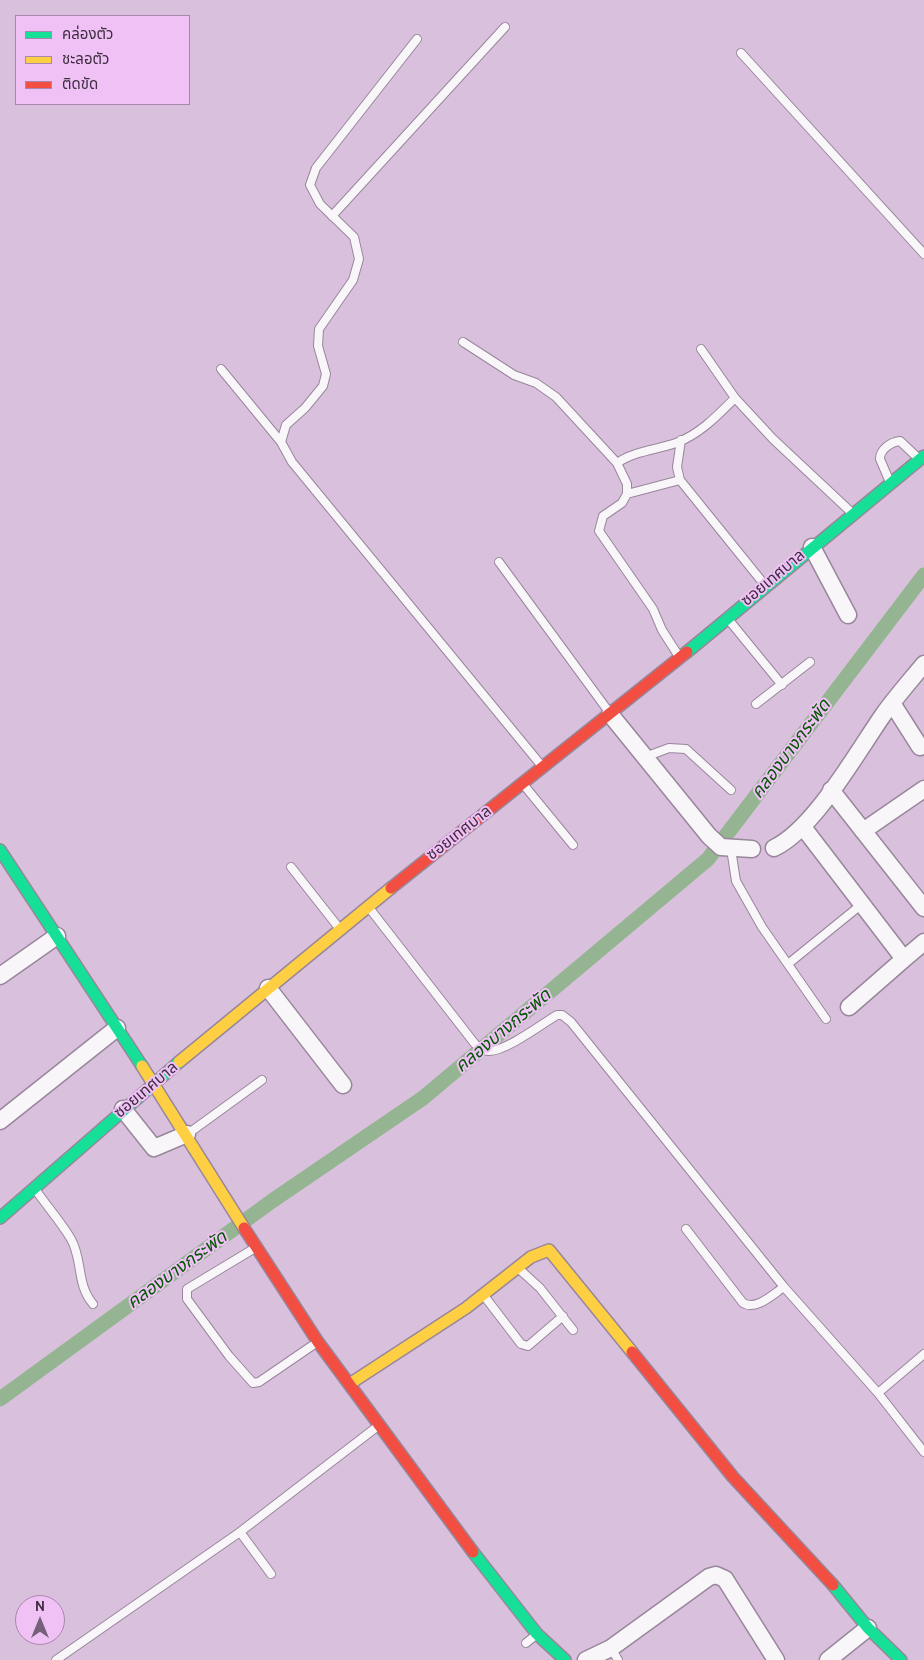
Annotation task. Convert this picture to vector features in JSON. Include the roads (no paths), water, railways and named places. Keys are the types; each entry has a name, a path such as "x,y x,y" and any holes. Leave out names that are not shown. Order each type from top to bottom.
{"street":[{"name":"ซอยเทศบาล","path":"0,1218 123,1109 268,988 610,714 852,513 922,458"},
{"path":"812,547 848,615"},
{"path":"774,848 785,843 803,827 892,703 924,664"},
{"path":"892,703 920,747"},
{"path":"610,714 720,844 752,849"},
{"path":"863,831 924,789"},
{"path":"831,790 921,899"},
{"path":"803,827 904,958"},
{"path":"0,850 188,1134 256,1248 318,1342 351,1383 475,1554 538,1634 565,1660"},
{"path":"0,976 57,936"},
{"path":"849,1007 924,942"},
{"path":"268,988 343,1085"},
{"path":"0,1121 117,1028"},
{"path":"123,1109 154,1148 188,1134"},
{"path":"351,1383 483,1295 517,1267 546,1250 554,1255 733,1477 844,1597 868,1628 902,1660"},
{"path":"586,1660 615,1654 709,1577 716,1575 724,1580 776,1660"},
{"path":"828,1660 868,1628"}],"lane":[{"path":"332,216 505,27"},
{"path":"281,442 286,425 305,408 323,386 326,374 318,346 319,329 353,280 359,259 354,237 320,204 310,185 316,168 417,39"},
{"path":"740,53 924,254"},
{"path":"463,342 514,375 536,383 556,397 617,463 627,484 627,494 622,503 603,516 599,531 653,608 662,630 680,656"},
{"path":"701,349 735,398 773,439 852,513"},
{"path":"221,368 281,442 292,462 542,767"},
{"path":"617,463 637,453 681,440 705,427 735,398"},
{"path":"681,440 677,467 680,480 765,585"},
{"path":"890,483 880,459 883,450 894,441 900,441 922,458"},
{"path":"627,494 680,480"},
{"path":"500,562 610,714"},
{"path":"726,618 782,685"},
{"path":"756,704 810,662"},
{"path":"645,757 669,748 686,749 731,790"},
{"path":"522,783 573,845"},
{"path":"720,844 736,881 762,927 826,1019"},
{"path":"291,867 340,929"},
{"path":"788,964 862,904"},
{"path":"368,906 475,1044 488,1051 500,1049 557,1015 562,1015 571,1022 784,1287 878,1393 924,1452"},
{"path":"188,1134 262,1080"},
{"path":"34,1187 71,1239 76,1251 81,1286 85,1295 93,1304"},
{"path":"686,1229 743,1303 750,1306 756,1305 784,1287"},
{"path":"256,1248 186,1289 187,1299 229,1356 253,1383 259,1382 318,1342"},
{"path":"517,1267 540,1288 573,1330"},
{"path":"483,1295 521,1344 528,1346 563,1316"},
{"path":"878,1393 924,1354"},
{"path":"56,1660 240,1532 380,1424"},
{"path":"240,1532 271,1574"},
{"path":"526,1643 538,1634"}],"waterway":[{"name":"คลองบางกระพัด","path":"0,1399 272,1201 423,1098 708,859 924,575"}]}
